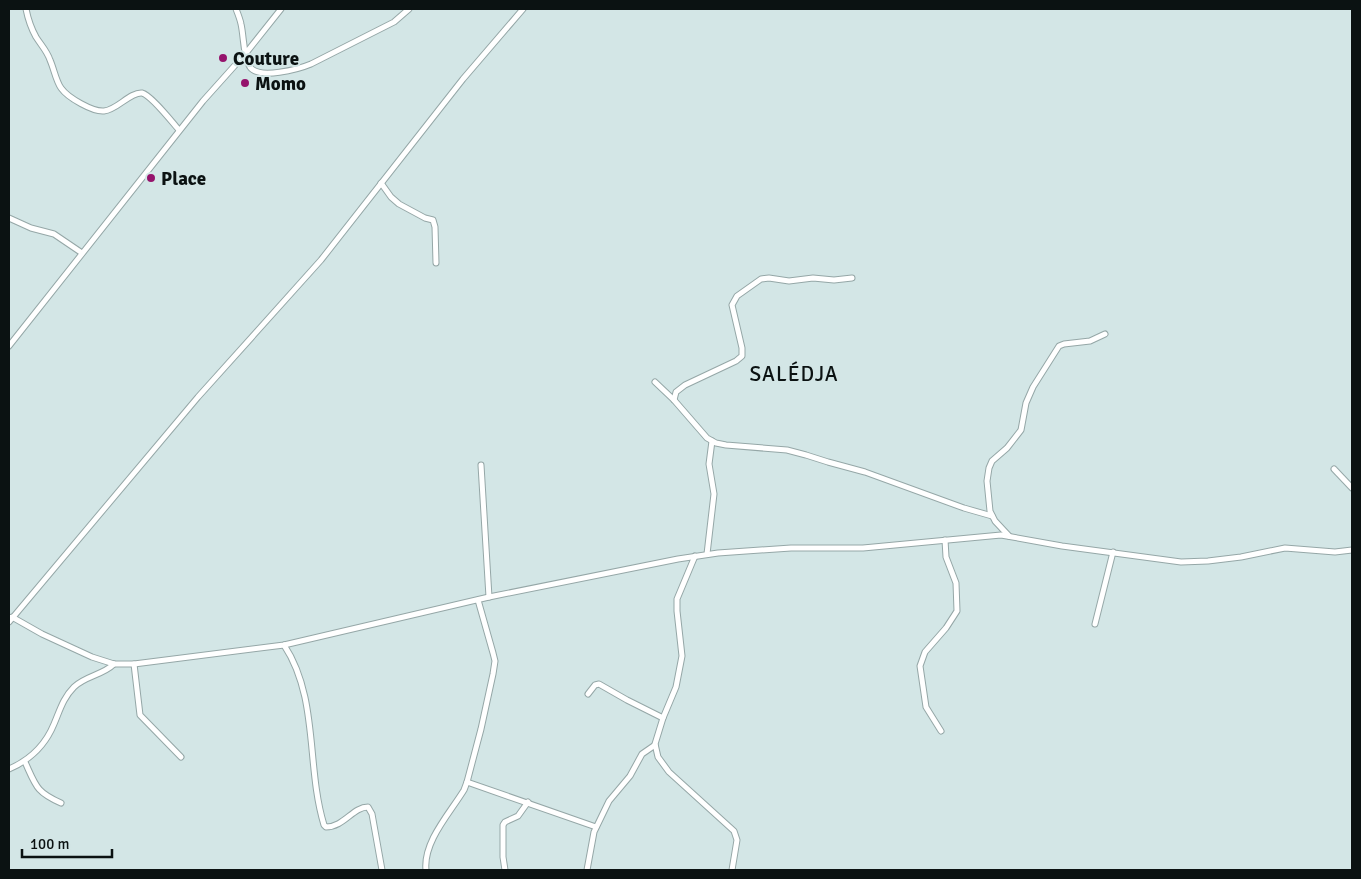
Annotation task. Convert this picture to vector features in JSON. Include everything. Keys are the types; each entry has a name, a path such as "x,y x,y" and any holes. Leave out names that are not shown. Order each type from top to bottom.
{"street":[{"path":"26,9 29,22 50,59 61,88 68,95 89,108 101,112 109,110 142,93 149,97 180,130"},
{"path":"236,9 241,24 249,66 256,72 272,73 298,69 328,56 394,22 409,9"},
{"path":"9,346 203,100 246,53 281,9"},
{"path":"523,9 400,157 315,267 186,411 10,619 92,657 114,664 134,664 284,645 338,634 395,618 489,597 707,554 791,548 863,548 988,536 1010,536 1062,546 1181,562 1241,557 1285,548 1335,552 1352,550"},
{"path":"381,183 391,197 399,204 425,218 434,220 436,264"},
{"path":"9,218 31,228 54,234 82,253"},
{"path":"674,400 676,392 685,384 736,361 742,356 742,348 732,305 734,300 745,289 761,279 769,278 789,281 812,278 834,280 852,278"},
{"path":"1010,536 992,516 988,500 987,481 992,461 1007,448 1021,430 1026,403 1041,373 1061,345 1090,341 1105,334"},
{"path":"655,382 712,441 726,445 787,450 800,453 865,472 964,508 992,516"},
{"path":"707,554 714,494 709,464 712,441"},
{"path":"481,465 489,597"},
{"path":"1334,469 1352,488"},
{"path":"941,731 926,707 920,666 925,652 946,628 957,611 956,583 946,557 944,540"},
{"path":"1095,624 1113,552"},
{"path":"695,556 677,599 682,656 676,687 655,740 655,745 658,756 669,772 734,831 737,840 732,870"},
{"path":"426,870 426,857 436,833 464,790 481,729 494,661 478,600"},
{"path":"284,645 294,664 304,691 318,798 324,825 326,827 336,826 362,808 368,807 372,814 382,870"},
{"path":"9,769 24,762 40,748 47,738 60,705 76,685 114,664"},
{"path":"134,664 140,715 181,757"},
{"path":"588,694 595,685 599,684 663,718"},
{"path":"587,870 596,827 609,801 630,776 642,754 655,745"},
{"path":"24,762 36,785 44,795 61,803"},
{"path":"467,782 596,827"},
{"path":"505,870 503,825 505,822 518,816 528,802"}],"place":[{"name":"Couture","path":"223,58"},
{"name":"Momo","path":"245,83"},
{"name":"Place","path":"151,178"}],"district":[{"name":"SALÉDJA","path":"794,374"}]}
